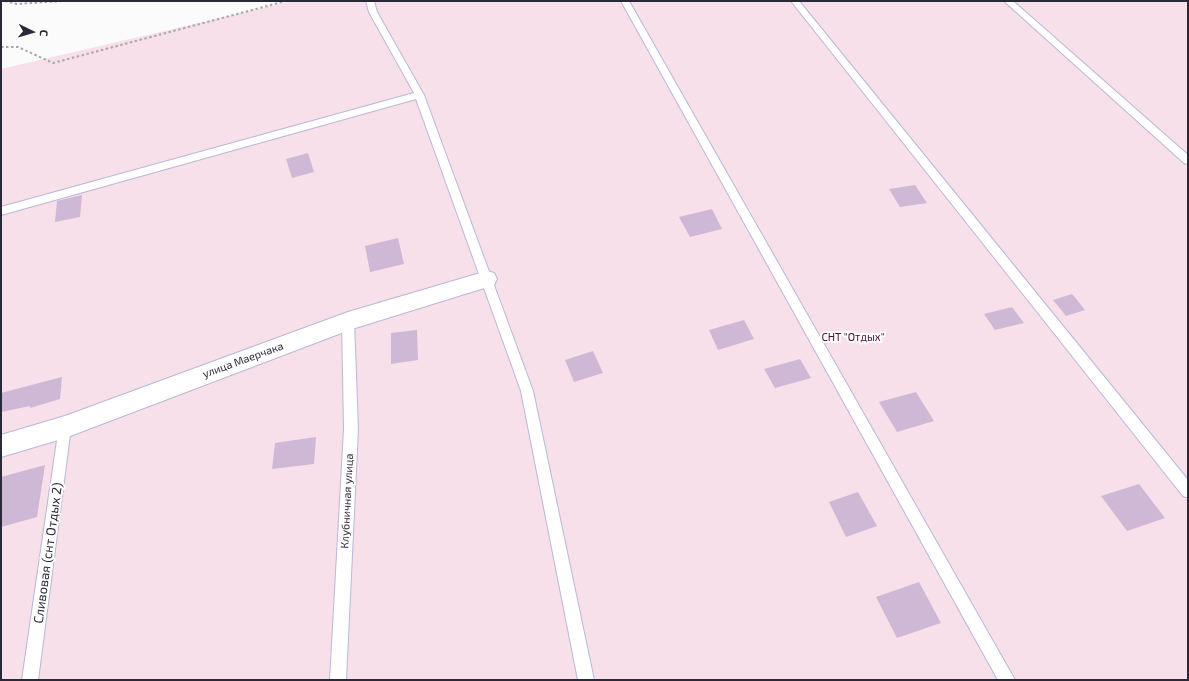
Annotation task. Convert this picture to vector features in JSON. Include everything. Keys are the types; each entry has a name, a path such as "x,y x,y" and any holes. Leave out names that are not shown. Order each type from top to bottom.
{"street":[{"name":"улица Маерчака","path":"1,446 65,427 348,321 487,278"}],"lane":[{"path":"370,1 374,12 419,95 487,278 526,391 586,680"},
{"path":"625,1 1007,680"},
{"path":"795,1 1188,491"},
{"path":"1008,1 1188,161"},
{"path":"1,210 419,95"},
{"name":"Клубничная улица","path":"338,680 351,429 348,321"},
{"name":"Сливовая (снт Отдых 2)","path":"30,680 65,427"}],"path":[{"path":"5,1 17,4 64,1"},
{"path":"1,47 18,46 53,63 286,1"}],"green space":[{"name":"СНТ \"Отдых\"","path":"293,1 1188,1 1188,680 1,680 1,69"}],"building":[{"path":"308,153 314,172 292,178 286,159"},
{"path":"915,185 927,203 900,207 889,189"},
{"path":"82,195 80,217 55,222 57,201"},
{"path":"712,209 722,229 690,237 679,217"},
{"path":"398,238 404,264 370,272 365,246"},
{"path":"1072,294 1085,310 1066,316 1053,300"},
{"path":"1012,307 1024,323 995,330 984,314"},
{"path":"744,320 754,339 718,350 709,330"},
{"path":"417,330 418,360 391,364 391,333"},
{"path":"593,351 603,373 574,382 565,360"},
{"path":"800,359 811,378 775,388 764,369"},
{"path":"62,377 60,399 30,408 30,406 1,412 1,393"},
{"path":"916,392 934,421 897,432 879,402"},
{"path":"316,437 314,464 272,469 275,443"},
{"path":"45,465 37,517 1,527 1,477"},
{"path":"1139,484 1165,518 1127,531 1101,496"},
{"path":"858,492 877,526 846,537 829,502"},
{"path":"919,582 941,623 897,638 876,597"}]}
